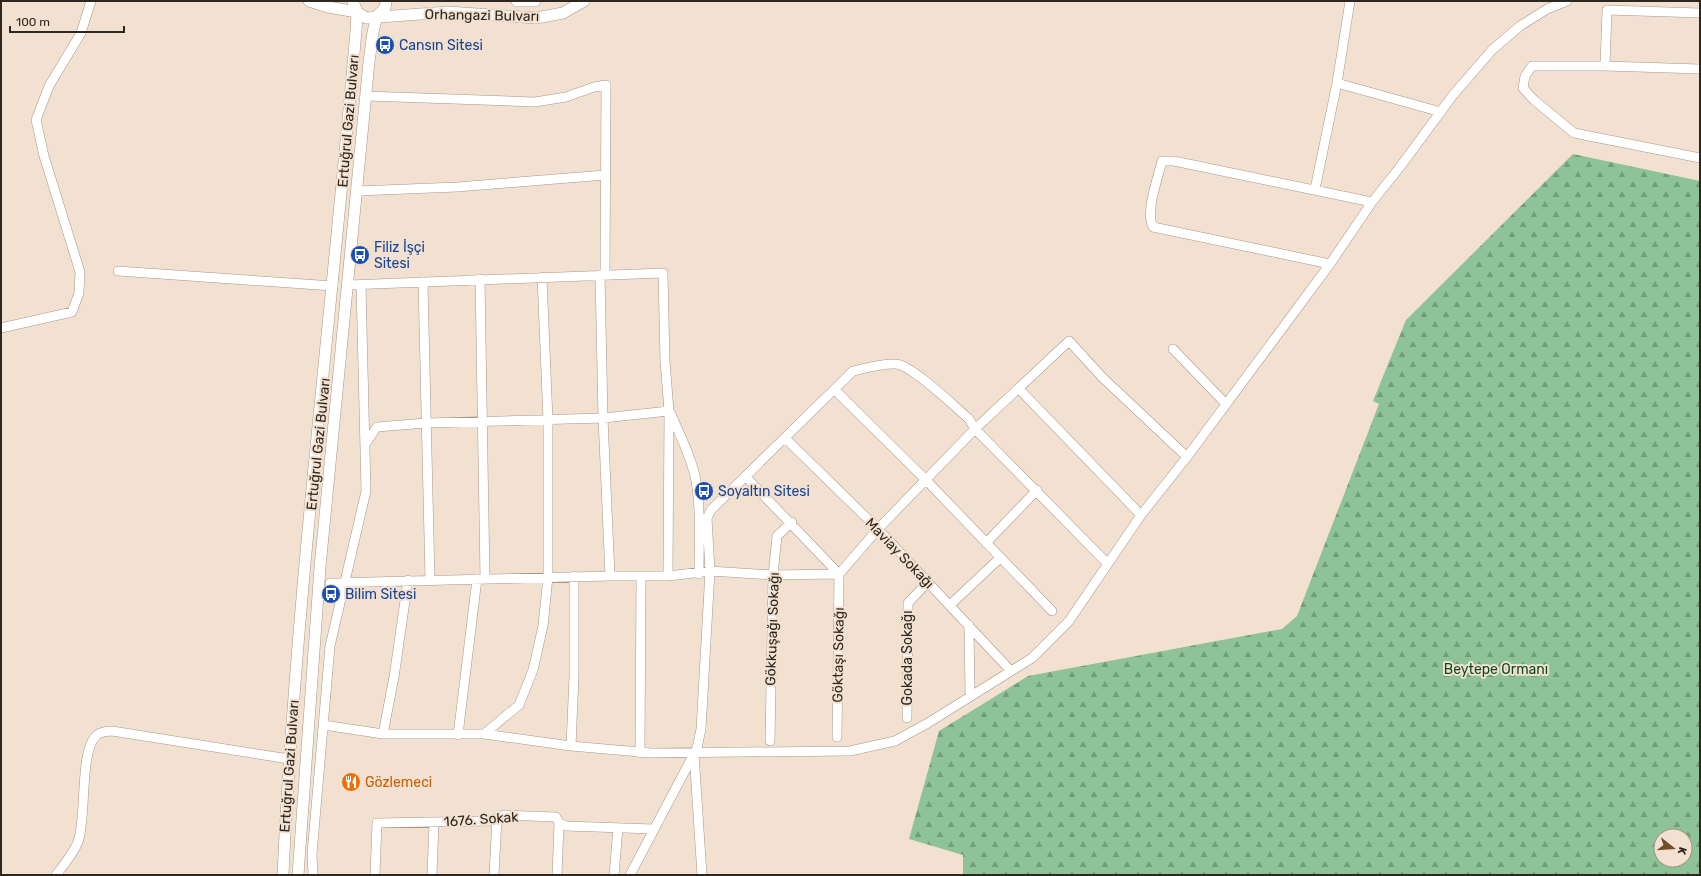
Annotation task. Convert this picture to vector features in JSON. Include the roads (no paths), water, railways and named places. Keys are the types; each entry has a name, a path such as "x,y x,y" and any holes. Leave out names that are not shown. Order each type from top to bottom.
{"main road":[{"name":"Orhangazi Bulvarı","path":"309,1 328,7 356,12 366,18 448,12 536,18 563,13 584,1"},
{"path":"352,1 356,12"},
{"path":"377,16 384,8 386,1"},
{"name":"Orhangazi Bulvarı","path":"516,1 535,1"},
{"name":"Ertuğrul Gazi Bulvarı","path":"283,875 289,759 353,69 356,12"},
{"name":"Ertuğrul Gazi Bulvarı","path":"298,875 320,567 366,96 373,32 377,16"}],"street":[{"path":"1,328 72,312 79,294 80,272 44,156 36,120 49,86 81,34 91,1"},
{"path":"1315,189 1337,83 1350,1"},
{"path":"324,725 383,734 484,734 571,746 640,752 694,753 860,749 895,740 928,722 1032,658 1069,621 1141,515 1187,457 1330,264 1372,202 1441,112 1492,50 1520,26 1547,9 1567,1"},
{"path":"1605,66 1607,10 1700,13"},
{"path":"1700,69 1605,66 1532,66 1525,76 1523,88 1534,100 1574,133 1700,158"},
{"path":"1337,83 1441,112"},
{"path":"366,96 535,102 566,97 594,87 606,85 603,275 603,418 610,576"},
{"path":"1330,264 1153,227 1150,220 1162,161 1167,160 1315,189 1372,202"},
{"path":"357,191 457,187 605,175"},
{"path":"118,271 333,286"},
{"path":"348,285 663,273 664,361 669,411 668,576"},
{"path":"484,734 519,705 533,670 542,626 548,577 548,420 542,277"},
{"path":"458,735 481,579 482,422 480,279"},
{"path":"423,282 430,580"},
{"path":"313,875 312,854 324,725 325,680 330,646 366,491 361,285"},
{"path":"330,583 345,584 408,580 574,576 668,576 710,572 773,575 839,574 878,530 975,429 1070,341 1103,378 1187,457"},
{"path":"1173,349 1226,404"},
{"path":"630,875 697,748 701,729 710,572 707,518 711,510 853,371 875,366 897,364 911,370 969,419 975,429 1037,490 1107,563"},
{"path":"1019,389 1141,515"},
{"path":"835,390 926,480 1052,611"},
{"path":"366,443 377,427 426,423 603,418 669,411"},
{"path":"669,411 687,450 696,481 699,519 699,574"},
{"name":"Maviay Sokağı","path":"785,438 878,530 1011,671"},
{"path":"746,477 792,522 839,574"},
{"path":"986,543 1037,490"},
{"name":"Gökkuşağı Sokağı","path":"770,741 773,575 777,536 792,522"},
{"path":"950,605 1000,558"},
{"path":"320,567 330,583"},
{"name":"Göktaşı Sokağı","path":"837,737 839,574"},
{"path":"571,746 574,676 574,576"},
{"path":"640,752 641,576"},
{"path":"383,734 393,683 408,580"},
{"name":"Gokada Sokağı","path":"907,718 908,603 928,582"},
{"path":"317,600 330,583"},
{"path":"968,625 970,696"},
{"path":"56,875 65,865 78,842 83,819 86,762 89,750 97,735 103,732 112,731 289,759"},
{"path":"694,753 702,875"},
{"name":"1676. Sokak","path":"375,875 376,823 491,821 504,815 556,817 566,826 653,829"},
{"path":"494,875 497,818"},
{"path":"432,875 434,822"},
{"path":"557,875 560,822"},
{"path":"614,875 618,828"}],"place":[{"name":"Cansın Sitesi","path":"385,45"},
{"name":"Filiz İşçi Sitesi","path":"360,255"},
{"name":"Soyaltın Sitesi","path":"704,491"},
{"name":"Bilim Sitesi","path":"331,594"},
{"name":"Gözlemeci","path":"351,782"}],"park label":[{"name":"Beytepe Ormanı","path":"1496,669"}]}
